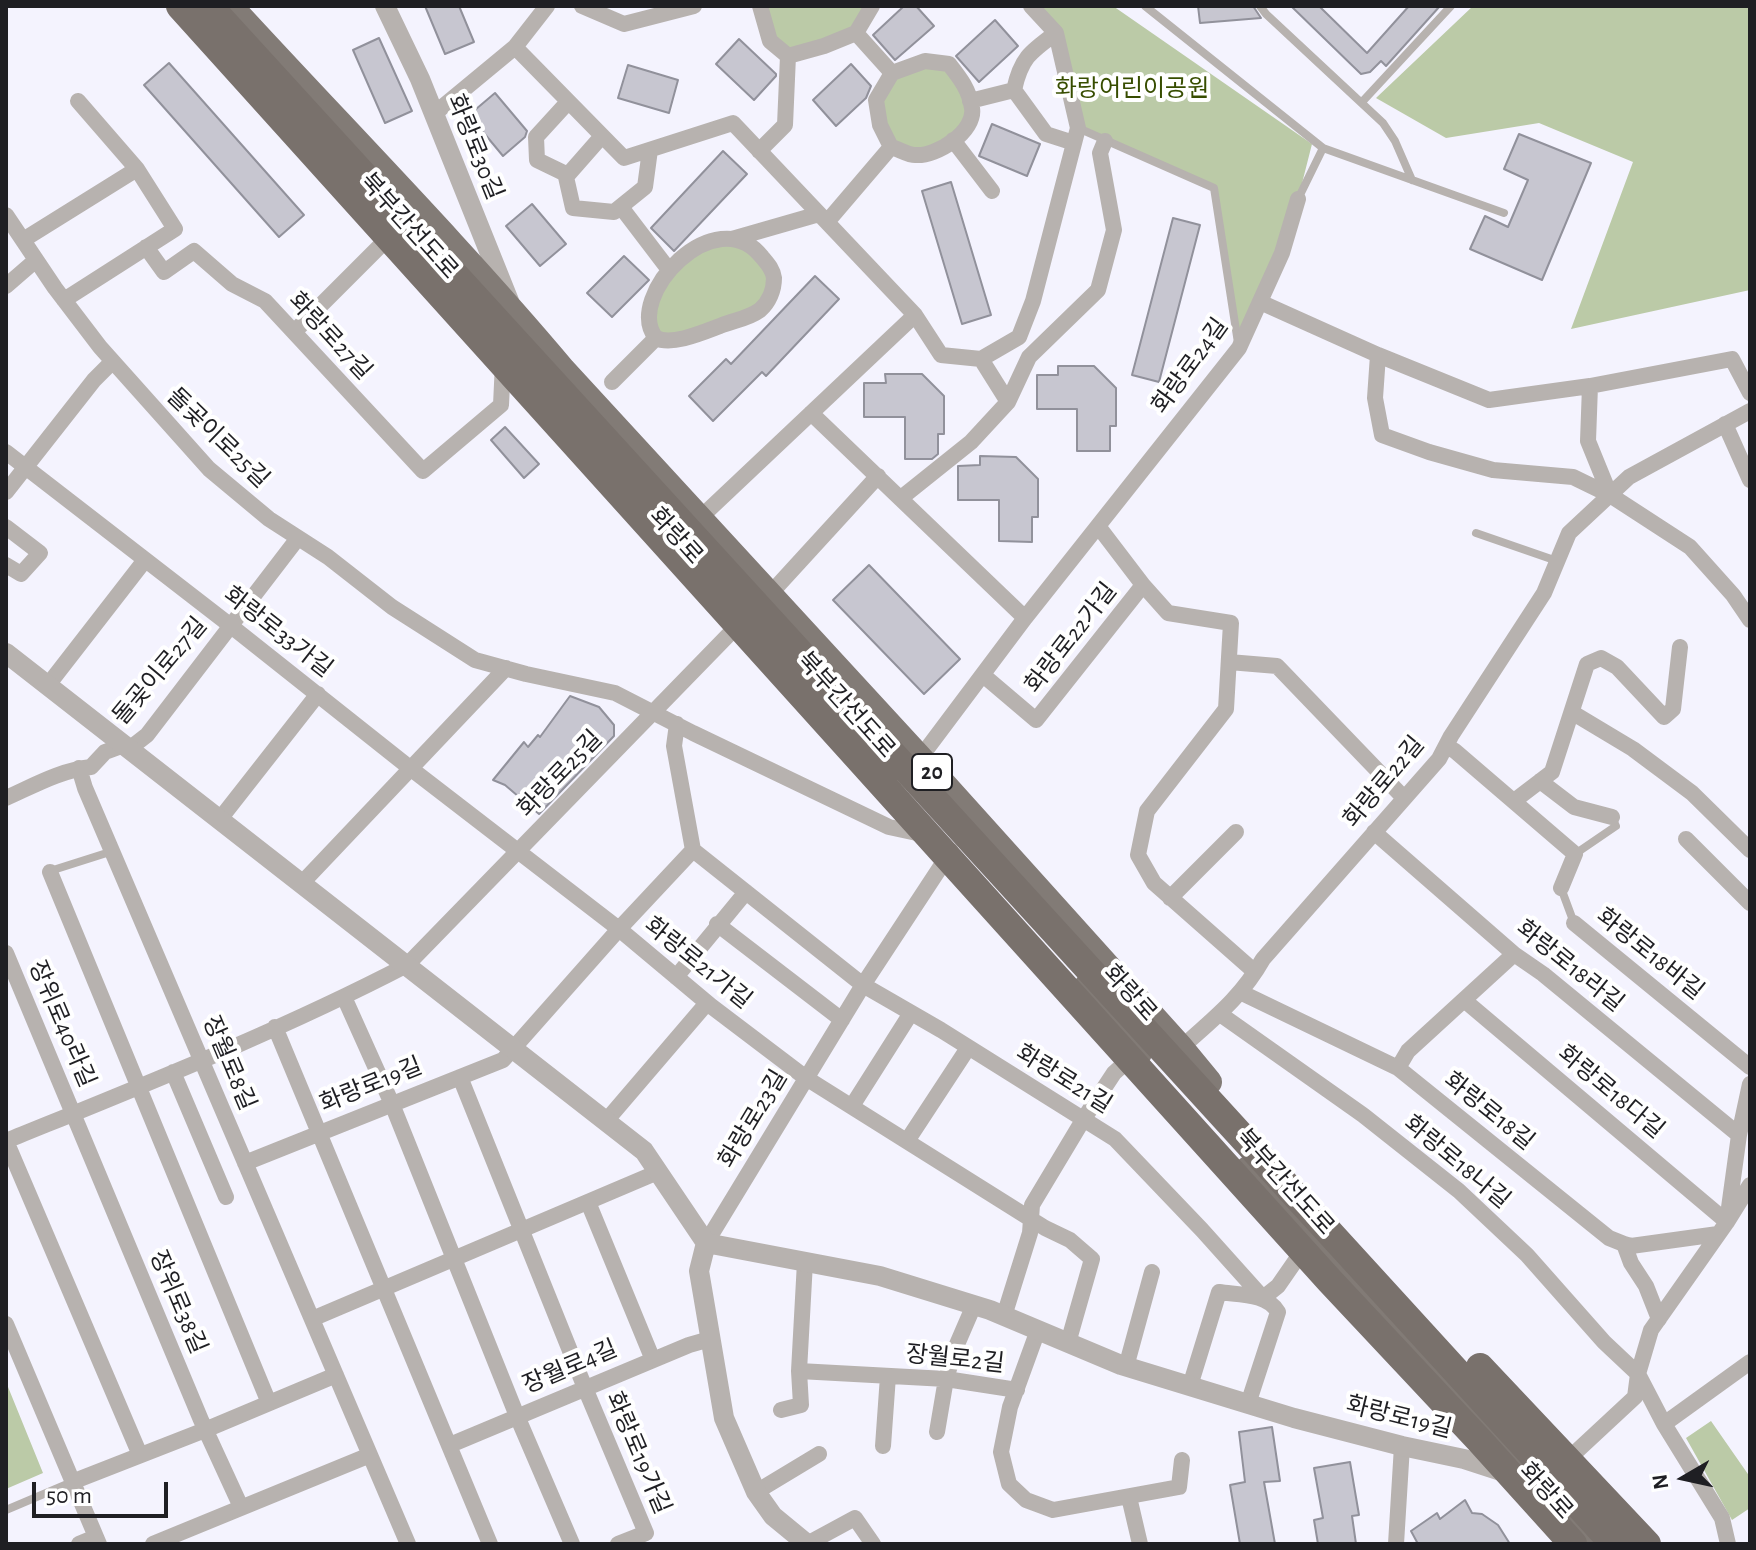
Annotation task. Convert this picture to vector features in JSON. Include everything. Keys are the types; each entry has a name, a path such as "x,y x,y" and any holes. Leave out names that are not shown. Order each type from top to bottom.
{"highway":[{"name":"북부간선도로","path":"180,6 1330,1281 1573,1544"},
{"name":"북부간선도로","path":"209,6 1614,1544"},
{"path":"1330,1281 1404,1381 1547,1544"},
{"path":"1398,1305 1446,1331 1647,1544"}],"main road":[{"name":"화랑로","path":"192,6 957,842 1106,1008 1137,1052 1311,1238 1547,1477 1628,1544"},
{"name":"화랑로","path":"230,6 512,309 563,370 920,758 1181,1048 1547,1477 1594,1544"}],"street":[{"name":"화랑로30길","path":"385,6 420,79 512,309"},
{"path":"434,114 515,47 547,6"},
{"path":"582,6 624,24 694,6"},
{"path":"760,6 770,41 788,56"},
{"path":"788,56 856,33 872,6"},
{"path":"515,47 624,158 733,123 915,315 941,355 981,359 1019,337 1033,301 1076,136 1056,33 1031,6"},
{"path":"856,33 892,73"},
{"path":"1014,90 1019,70 1033,50 1056,33"},
{"path":"759,151 785,125 788,56"},
{"path":"925,61 949,64 967,86 970,101 973,111 966,130 939,151 915,155 891,147 880,125 876,100 892,73 925,61"},
{"path":"970,101 1014,90"},
{"path":"1014,90 1046,134 1076,136"},
{"path":"64,300 175,229 137,169 78,101"},
{"path":"568,102 536,137 537,160 568,175"},
{"path":"602,136 566,177 573,208 614,212 621,207 645,187 650,150"},
{"path":"953,140 992,191"},
{"path":"901,498 971,442 1008,402 1029,357 1098,290 1114,230 1100,153 1105,141"},
{"path":"730,239 749,243 772,270 772,295 762,309 704,333 661,341 656,338 652,334 649,316 656,291 676,262 696,247 713,241 823,218 891,147"},
{"path":"23,240 137,169"},
{"name":"화랑로24길","path":"920,758 1025,618 1239,348 1282,253 1298,199"},
{"path":"621,207 669,270"},
{"name":"돌곶이로25길","path":"6,215 64,300 112,362 209,469 269,519 328,557 392,607 475,660 615,693 653,711"},
{"path":"294,332 396,230"},
{"name":"화랑로27길","path":"146,247 164,272 194,251 232,284 265,301 423,471 501,405 504,349"},
{"path":"6,286 36,260"},
{"path":"1260,302 1489,400 1590,386 1732,359 1750,393"},
{"name":"화랑로","path":"700,518 915,315"},
{"path":"612,382 656,338"},
{"path":"1378,355 1375,398 1382,435 1493,470 1573,477 1610,495 1690,547 1733,595 1750,620"},
{"path":"981,359 1008,402"},
{"path":"6,492 94,380 112,362"},
{"path":"1590,386 1588,441 1610,495"},
{"name":"화랑로22길","path":"1181,1048 1220,1014 1251,980 1263,959 1439,759 1544,593 1569,533 1629,477 1750,411"},
{"path":"811,413 1025,618"},
{"path":"1725,424 1750,480"},
{"name":"화랑로33가길","path":"6,452 518,852"},
{"path":"770,594 878,476"},
{"name":"화랑로22가길","path":"1098,526 1168,613 1231,623 1226,709 1147,811 1138,855 1154,883 1255,972"},
{"path":"6,527 40,553 21,574 6,565"},
{"path":"231,626 298,538"},
{"path":"48,685 145,560"},
{"name":"화랑로22가길","path":"983,675 1036,720 1143,585"},
{"name":"화랑로25길","path":"407,965 748,615"},
{"name":"돌곶이로27길","path":"127,747 147,735 231,626"},
{"path":"1514,801 1552,772 1587,664 1601,658 1617,667 1664,717 1673,709 1680,647"},
{"name":"돌곶이로27길","path":"6,653 407,965"},
{"path":"1229,662 1277,666 1404,798"},
{"path":"302,883 506,668"},
{"path":"220,819 318,694"},
{"path":"653,711 889,827 957,842"},
{"path":"1573,713 1633,749 1692,793 1750,850"},
{"path":"677,724 674,746 693,850"},
{"path":"1446,746 1575,854"},
{"path":"6,798 79,768 91,767 105,752 127,747"},
{"name":"장월로8길","path":"79,768 408,1544"},
{"path":"1540,781 1574,807 1612,817"},
{"path":"1170,898 1236,832"},
{"name":"화랑로18라길","path":"1374,832 1514,954 1543,974 1739,1135"},
{"path":"1686,839 1750,903"},
{"name":"화랑로23길","path":"706,1243 863,985 957,842"},
{"name":"화랑로21길","path":"693,850 863,985 1115,1139 1263,1298"},
{"name":"화랑로19길","path":"245,1163 503,1060 693,850"},
{"name":"화랑로21가길","path":"518,852 806,1078 1070,1240 1092,1259 1068,1343"},
{"name":"화랑로18바길","path":"1561,888 1575,854"},
{"name":"장위로38길","path":"50,872 269,1403"},
{"path":"676,977 746,892"},
{"name":"화랑로18바길","path":"1574,923 1750,1067"},
{"path":"717,924 842,1020"},
{"name":"장위로40라길","path":"6,953 73,1114"},
{"path":"1398,1068 1408,1051 1514,954"},
{"path":"140,1455 6,1141 344,997 407,965 644,1151 706,1243 699,1271 724,1418 756,1492 773,1516 807,1544 855,1518 873,1544"},
{"name":"화랑로18길","path":"1240,992 1398,1068 1609,1238 1624,1244"},
{"path":"344,997 392,1104 517,1416 572,1544"},
{"name":"화랑로18다길","path":"1464,1000 1723,1228"},
{"path":"606,1121 707,1003"},
{"path":"852,1106 911,1013"},
{"name":"화랑로18나길","path":"1220,1014 1363,1115 1459,1191 1527,1255 1604,1342 1638,1374"},
{"path":"275,1027 490,1544"},
{"path":"907,1141 968,1048"},
{"name":"화랑로","path":"1032,1219 1032,1205 1083,1120 1114,1073 1137,1052"},
{"path":"173,1072 226,1197"},
{"name":"화랑로19가길","path":"460,1077 646,1533 618,1544"},
{"path":"1723,1228 1750,1084"},
{"name":"장위로38길","path":"73,1114 205,1430 241,1507"},
{"path":"312,1319 658,1172"},
{"path":"1728,1544 1722,1518 1664,1424 1638,1374 1651,1330 1750,1185"},
{"path":"588,1202 653,1360"},
{"path":"1004,1316 1032,1219"},
{"path":"1624,1244 1631,1246 1723,1228"},
{"path":"1263,1298 1278,1286 1311,1238"},
{"name":"화랑로19길","path":"706,1243 880,1276 1004,1316 1126,1367 1248,1404 1402,1446 1547,1477"},
{"path":"1624,1244 1659,1319"},
{"path":"781,1410 801,1405 799,1371 805,1262"},
{"path":"1126,1367 1152,1272"},
{"path":"1190,1386 1219,1292 1263,1298 1273,1303 1278,1312 1248,1404"},
{"path":"937,1432 946,1379 974,1305"},
{"path":"6,1324 98,1541 79,1544"},
{"name":"장월로2길","path":"1038,1330 1010,1407 1001,1452 1009,1484 1026,1500 1053,1510 1179,1487 1182,1460"},
{"name":"장월로4길","path":"450,1445 710,1339"},
{"path":"1664,1424 1750,1362"},
{"name":"장월로2길","path":"799,1371 946,1379 1017,1390"},
{"name":"화랑로","path":"1547,1477 1635,1397 1638,1374"},
{"path":"72,1482 336,1375"},
{"name":"장월로2길","path":"883,1446 888,1376"},
{"path":"1396,1544 1402,1446"},
{"path":"756,1492 819,1454"},
{"path":"153,1544 370,1455"},
{"path":"1129,1497 1140,1544"}],"lane":[{"path":"1145,6 1323,148 1504,213"},
{"path":"1260,6 1383,123 1412,180"},
{"path":"1362,102 1451,6"},
{"path":"1076,136 1105,141 1214,188 1239,348"},
{"path":"1298,199 1323,148"},
{"path":"1476,533 1557,561"},
{"path":"1575,854 1616,826 1612,817"},
{"path":"50,872 113,851"},
{"name":"화랑로18바길","path":"1561,888 1574,923"},
{"path":"6,1510 72,1482"}],"green space":[{"path":"760,6 869,6 856,33 788,56 770,41"},
{"name":"화랑어린이공원","path":"1031,6 1113,6 1312,144 1298,199 1239,348 1214,188 1078,128 1056,33"},
{"path":"1473,6 1750,6 1750,290 1571,329 1633,162 1539,123 1446,138 1376,98"},
{"path":"949,64 973,111 939,151 891,147 876,100 892,73"},
{"path":"741,241 767,263 772,295 729,323 686,337 652,334 656,291 690,252"},
{"path":"6,1382 43,1473 6,1489"},
{"path":"1711,1421 1750,1477 1750,1508 1732,1520 1686,1438"}],"building":[{"path":"425,6 459,6 474,42 445,54"},
{"path":"904,6 916,6 934,26 895,60 873,35"},
{"path":"1198,6 1253,6 1261,18 1200,23"},
{"path":"1291,6 1319,6 1367,53 1409,6 1440,6 1386,66 1381,61 1370,72 1361,74"},
{"path":"995,20 1018,46 979,82 956,56"},
{"path":"379,38 412,111 385,123 353,50"},
{"path":"739,39 776,74 754,100 716,64"},
{"path":"169,63 304,215 279,237 144,85"},
{"path":"851,64 871,86 866,98 836,126 813,100"},
{"path":"628,65 678,80 669,113 618,98"},
{"path":"495,93 527,131 525,137 503,156 469,115"},
{"path":"992,124 1040,144 1027,176 979,156"},
{"path":"1519,134 1591,163 1542,280 1470,249 1485,216 1508,227 1528,180 1504,169"},
{"path":"723,151 747,174 674,251 651,228"},
{"path":"951,182 991,315 962,324 922,191"},
{"path":"532,204 566,244 540,266 506,226"},
{"path":"1173,218 1200,225 1159,382 1132,375"},
{"path":"624,256 649,280 612,317 587,293"},
{"path":"815,276 839,299 766,376 762,372 713,421 689,396 726,359 731,364"},
{"path":"1058,366 1094,366 1116,388 1116,426 1110,426 1110,451 1077,451 1077,409 1037,409 1037,375 1058,375"},
{"path":"885,374 922,374 944,396 944,434 938,434 938,454 932,459 905,459 905,417 864,417 864,383 886,383"},
{"path":"505,427 539,464 524,478 491,440"},
{"path":"980,456 1016,457 1038,479 1038,517 1032,517 1032,542 999,541 999,500 958,500 958,466 980,465"},
{"path":"869,565 960,659 924,694 833,600"},
{"path":"570,696 599,707 614,725 614,736 539,814 505,785 493,780 524,742 528,747 538,735 540,737"},
{"path":"1272,1427 1280,1481 1264,1482 1275,1544 1240,1544 1230,1485 1245,1482 1239,1432"},
{"path":"1350,1462 1359,1515 1352,1516 1356,1544 1318,1544 1314,1520 1323,1518 1314,1468"},
{"path":"1465,1500 1472,1513 1482,1514 1498,1525 1510,1544 1418,1544 1411,1531 1437,1513 1440,1519"}]}
